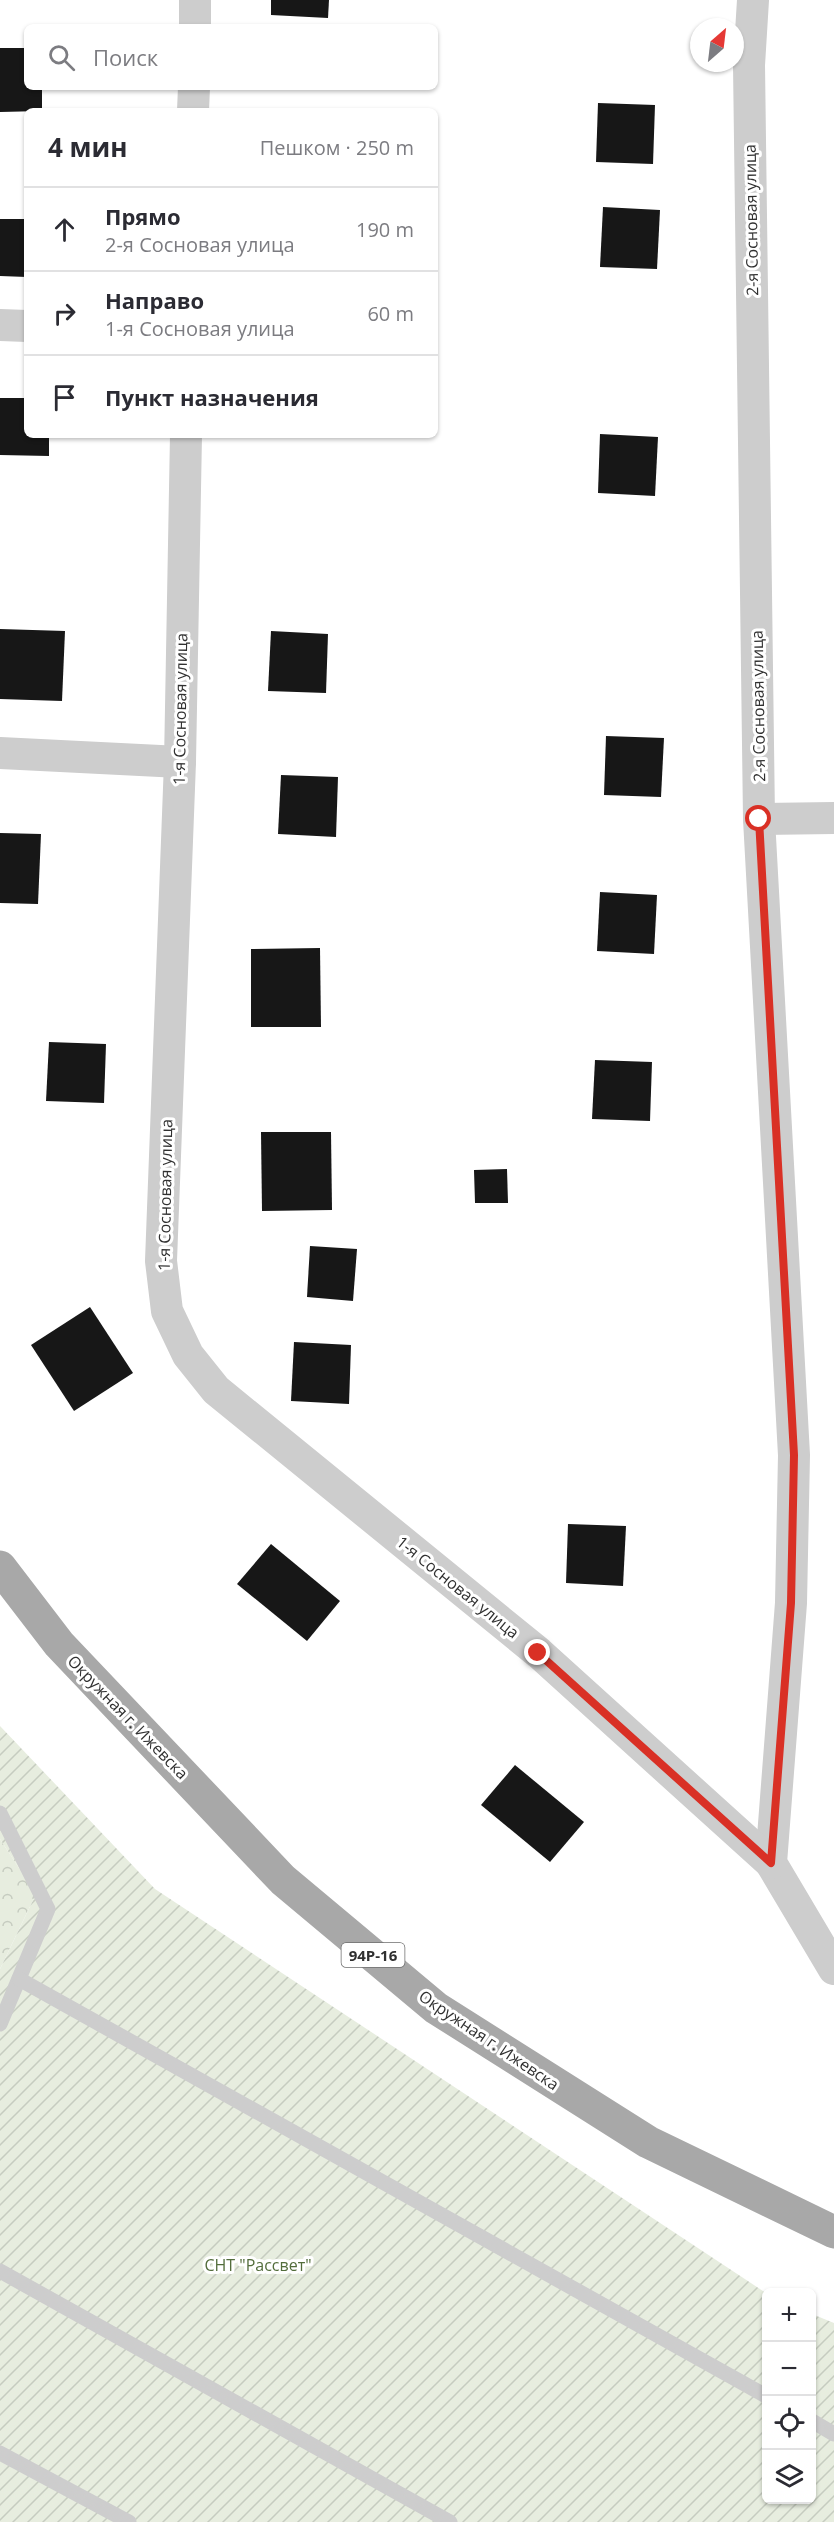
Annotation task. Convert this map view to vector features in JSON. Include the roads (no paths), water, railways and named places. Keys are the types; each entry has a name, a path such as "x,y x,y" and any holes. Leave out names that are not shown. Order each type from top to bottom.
{"main road":[{"name":"Окружная г. Ижевска","path":"0,1567 59,1644 284,1880 435,2008 648,2142 834,2232"}],"street":[{"path":"195,0 195,24"},
{"name":"2-я Сосновая улица","path":"753,0 749,65 759,819 794,1455 791,1603 771,1863"},
{"path":"193,108 194,90"},
{"path":"0,325 24,326"},
{"name":"1-я Сосновая улица","path":"186,438 180,762 161,1261 167,1311 188,1355 216,1390 538,1653 771,1863"},
{"path":"0,753 180,762"},
{"path":"759,819 834,818"},
{"path":"771,1863 834,1969"}],"lane":[{"path":"0,1813 48,1909 0,2024"},
{"path":"19,1979 762,2394"},
{"path":"0,2271 450,2522"},
{"path":"816,2423 834,2434"},
{"path":"0,2453 129,2522"}],"park label":[{"name":"СНТ \"Рассвет\"","path":"258,2265"}]}
